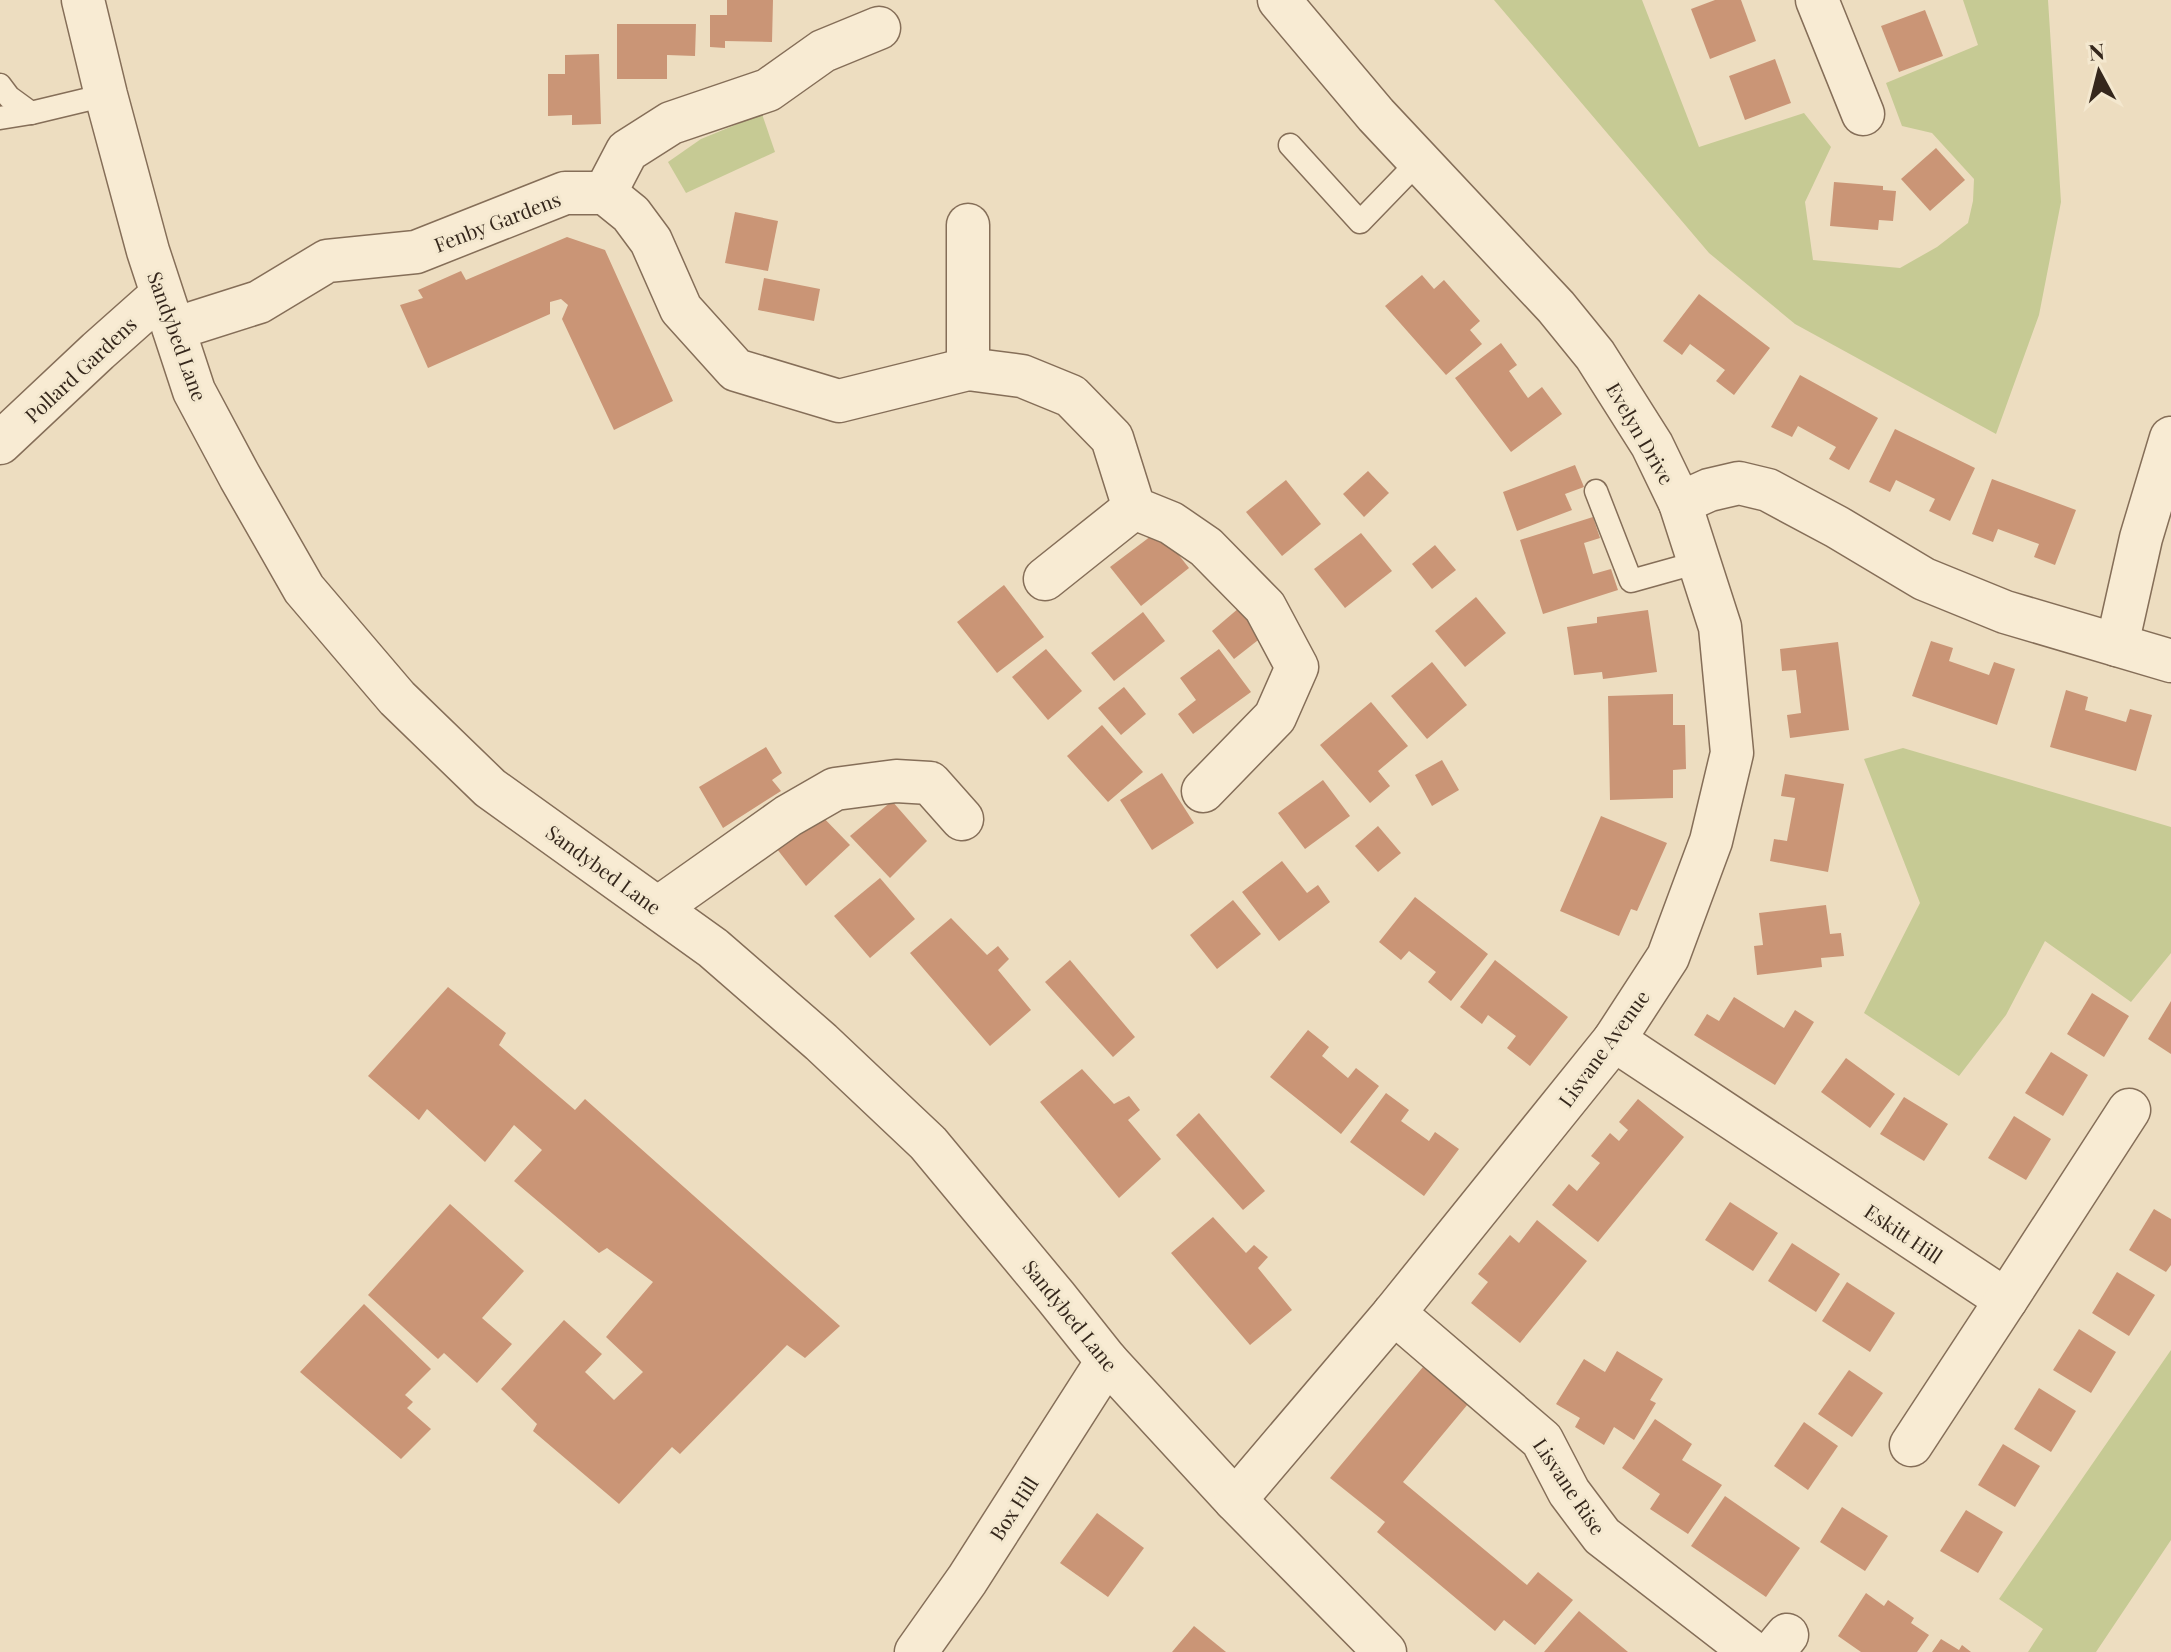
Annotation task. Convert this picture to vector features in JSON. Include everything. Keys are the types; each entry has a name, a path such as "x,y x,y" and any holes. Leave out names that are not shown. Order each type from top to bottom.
{"street":[{"name":"Sandybed Lane","path":"83,0 106,95 168,312 194,391 304,589 397,698 490,788 713,948 821,1042 928,1143 1107,1361 1235,1500 1385,1652"},
{"name":"Evelyn Drive","path":"1279,0 1376,115 1556,307 1595,355 1652,445 1680,503 1709,490 1739,483 1768,490 1924,579 2005,612 2171,661"},
{"path":"1817,0 1863,114"},
{"path":"879,28 823,51 768,90 671,123 627,151 605,193 631,214 651,241 681,309 736,370 839,401 968,369 1022,376 1071,396 1112,438 1134,508"},
{"name":"Fenby Gardens","path":"168,312 259,302 327,261 416,252 565,193 605,193"},
{"path":"968,225 968,369"},
{"name":"Pollard Gardens","path":"0,443 168,312"},
{"path":"2117,645 2141,538 2171,438"},
{"name":"Lisvane Avenue","path":"1235,1500 1394,1313 1614,1040 1668,957 1711,841 1732,753 1720,627 1680,503"},
{"path":"1045,579 1134,508"},
{"path":"1134,508 1171,523 1206,547 1265,607 1297,667 1275,717 1203,791"},
{"path":"658,908 788,816 835,789 896,781 930,783 962,819"},
{"name":"Eskitt Hill","path":"1614,1040 2006,1300"},
{"path":"1911,1445 2129,1110"},
{"name":"Lisvane Rise","path":"1394,1313 1542,1440 1569,1492 1602,1536 1770,1646"},
{"name":"Box Hill","path":"916,1652 967,1580 1107,1361"}],"lane":[{"path":"0,85 9,97 31,113"},
{"path":"0,118 106,95"},
{"path":"1290,145 1360,222 1420,160"},
{"path":"1596,491 1631,581 1699,562"}],"green space":[{"path":"1494,0 1642,0 1699,147 1804,113 1831,147 1805,202 1813,260 1900,268 1937,247 1968,223 1974,179 1932,133 1902,126 1886,83 1978,45 1963,0 2048,0 2061,202 2039,315 1996,434 1795,324 1709,253"},
{"path":"762,114 775,152 686,193 668,162 701,139"},
{"path":"1903,748 2171,827 2171,953 2131,1002 2045,941 2006,1015 1959,1076 1864,1013 1920,903 1864,759"},
{"path":"2171,1350 2171,1540 2096,1652 2028,1652 2043,1629 1999,1599"}],"building":[{"path":"727,0 773,0 772,42 725,41 725,48 710,47 710,15 727,15"},
{"path":"1715,0 1741,0 1756,41 1710,59 1691,9"},
{"path":"1925,10 1943,56 1899,72 1881,26"},
{"path":"617,24 696,24 695,56 667,55 667,79 617,79"},
{"path":"599,54 601,124 572,125 572,115 548,116 548,74 565,74 565,55"},
{"path":"1775,59 1791,103 1745,120 1729,76"},
{"path":"1936,148 1965,180 1930,211 1901,179"},
{"path":"1834,182 1883,186 1883,190 1896,191 1893,221 1879,220 1878,230 1830,226"},
{"path":"735,212 778,221 768,271 725,263"},
{"path":"567,237 605,250 673,401 614,430 562,319 568,305 561,299 550,302 550,314 428,368 400,305 423,298 418,290 461,271 466,280"},
{"path":"1422,275 1434,289 1444,280 1480,321 1470,330 1482,344 1446,375 1385,306"},
{"path":"764,278 820,289 814,321 758,310"},
{"path":"1699,294 1770,348 1734,395 1716,381 1725,370 1690,344 1682,355 1663,341"},
{"path":"1501,343 1517,365 1509,371 1528,398 1542,387 1562,414 1511,452 1455,378"},
{"path":"1800,375 1878,418 1849,470 1829,459 1836,447 1798,426 1792,437 1771,427"},
{"path":"1895,429 1975,468 1950,521 1929,511 1935,499 1896,480 1890,492 1869,482"},
{"path":"1575,465 1584,487 1565,494 1572,510 1517,531 1503,492"},
{"path":"1368,471 1389,493 1364,517 1343,494"},
{"path":"1992,479 2076,510 2055,565 2034,557 2039,544 1998,529 1993,542 1972,534"},
{"path":"1286,480 1321,524 1282,556 1246,512"},
{"path":"1593,517 1600,538 1584,543 1593,574 1611,569 1618,590 1543,614 1520,540"},
{"path":"1159,530 1189,568 1141,606 1110,567"},
{"path":"1361,533 1392,571 1345,608 1314,569"},
{"path":"1435,545 1456,570 1432,589 1412,564"},
{"path":"1004,585 1044,637 997,673 957,622"},
{"path":"1476,597 1506,633 1465,667 1435,631"},
{"path":"1239,608 1262,637 1234,659 1212,631"},
{"path":"1648,610 1657,672 1603,679 1602,672 1574,675 1567,627 1597,623 1597,617"},
{"path":"1143,612 1165,641 1114,681 1091,653"},
{"path":"1931,641 1953,648 1949,661 1989,675 1994,662 2015,669 1997,725 1912,696"},
{"path":"1838,642 1849,730 1790,738 1787,715 1801,713 1796,670 1782,671 1780,649"},
{"path":"1046,649 1082,691 1048,720 1012,677"},
{"path":"1219,649 1251,692 1193,734 1178,714 1196,700 1180,678"},
{"path":"1432,662 1467,705 1427,739 1391,696"},
{"path":"1124,687 1146,714 1121,735 1098,708"},
{"path":"2066,690 2088,697 2085,710 2126,722 2130,709 2152,715 2136,771 2050,747"},
{"path":"1673,694 1673,725 1685,725 1686,769 1673,770 1673,798 1610,800 1608,696"},
{"path":"1371,702 1408,746 1378,771 1390,786 1370,803 1320,745"},
{"path":"1102,725 1143,772 1108,802 1067,756"},
{"path":"766,747 782,773 772,780 781,791 723,828 699,787"},
{"path":"1442,760 1459,790 1432,806 1415,775"},
{"path":"1162,773 1194,823 1152,850 1120,800"},
{"path":"1785,774 1844,784 1828,872 1770,861 1774,839 1787,841 1795,798 1781,796"},
{"path":"1323,780 1350,816 1305,849 1278,813"},
{"path":"892,801 927,841 890,878 850,836"},
{"path":"815,809 850,845 806,886 773,844"},
{"path":"1601,816 1667,843 1637,911 1631,909 1619,936 1560,911"},
{"path":"1378,826 1401,853 1378,872 1355,846"},
{"path":"1282,861 1307,893 1318,885 1330,902 1279,941 1242,892"},
{"path":"880,878 915,919 870,958 834,916"},
{"path":"1415,897 1488,954 1451,1001 1428,982 1436,972 1409,951 1401,960 1379,942"},
{"path":"1233,900 1261,934 1217,969 1190,935"},
{"path":"1826,905 1830,934 1841,933 1844,956 1821,958 1822,967 1757,975 1754,946 1763,945 1759,913"},
{"path":"951,918 987,955 998,946 1009,959 998,970 1031,1010 990,1046 910,953"},
{"path":"1070,960 1135,1037 1113,1057 1045,982"},
{"path":"1495,960 1568,1017 1530,1066 1507,1048 1516,1036 1488,1015 1482,1024 1460,1007"},
{"path":"448,987 506,1033 499,1045 575,1110 585,1099 840,1326 805,1358 787,1345 680,1454 672,1447 619,1504 533,1431 537,1424 501,1389 564,1320 602,1354 585,1372 614,1400 643,1372 606,1337 653,1282 607,1248 599,1253 514,1181 542,1150 514,1125 485,1162 427,1109 419,1120 368,1076"},
{"path":"2092,993 2129,1016 2104,1057 2067,1034"},
{"path":"1734,997 1784,1028 1795,1010 1814,1022 1775,1085 1694,1035 1707,1014 1719,1021"},
{"path":"2171,1001 2171,1054 2148,1039"},
{"path":"1308,1030 1329,1047 1322,1056 1348,1078 1356,1068 1379,1086 1341,1134 1270,1077"},
{"path":"2051,1052 2088,1075 2063,1116 2025,1093"},
{"path":"1846,1058 1895,1094 1870,1128 1821,1092"},
{"path":"1082,1069 1114,1104 1129,1096 1140,1110 1128,1120 1161,1159 1119,1198 1040,1102"},
{"path":"1386,1093 1409,1110 1401,1121 1429,1141 1435,1132 1459,1149 1424,1196 1350,1142"},
{"path":"1904,1097 1948,1124 1924,1161 1880,1134"},
{"path":"1638,1099 1684,1137 1598,1242 1552,1205 1569,1184 1577,1191 1600,1163 1591,1156 1610,1133 1619,1141 1628,1130 1619,1122"},
{"path":"1199,1113 1265,1191 1243,1210 1176,1135"},
{"path":"2014,1116 2051,1139 2026,1180 1988,1158"},
{"path":"1730,1202 1778,1233 1753,1271 1705,1240"},
{"path":"450,1204 524,1271 482,1318 512,1344 477,1383 444,1353 438,1359 368,1295"},
{"path":"2154,1209 2171,1219 2171,1265 2166,1272 2129,1250"},
{"path":"1213,1217 1246,1253 1254,1245 1268,1257 1258,1268 1292,1310 1250,1345 1171,1253"},
{"path":"1537,1220 1587,1261 1520,1343 1471,1303 1488,1282 1478,1274 1510,1235 1519,1243"},
{"path":"1792,1243 1840,1274 1816,1312 1768,1281"},
{"path":"2117,1272 2155,1295 2129,1336 2092,1313"},
{"path":"1847,1282 1895,1313 1870,1352 1822,1321"},
{"path":"364,1304 431,1369 405,1395 413,1402 407,1408 431,1429 401,1459 300,1372"},
{"path":"2079,1329 2116,1352 2091,1393 2053,1370"},
{"path":"1617,1351 1663,1379 1650,1400 1656,1403 1634,1440 1614,1427 1604,1445 1575,1427 1580,1418 1556,1404 1584,1359 1605,1372"},
{"path":"1423,1367 1468,1404 1403,1482 1527,1585 1538,1572 1573,1600 1535,1645 1504,1620 1495,1631 1377,1532 1385,1522 1330,1478"},
{"path":"1849,1370 1883,1393 1852,1437 1818,1414"},
{"path":"2039,1388 2076,1411 2051,1452 2014,1429"},
{"path":"1655,1419 1692,1444 1682,1460 1722,1485 1688,1534 1650,1509 1660,1494 1622,1468"},
{"path":"1804,1422 1838,1446 1808,1490 1774,1466"},
{"path":"2003,1444 2040,1466 2015,1507 1978,1485"},
{"path":"1725,1496 1800,1548 1766,1597 1691,1546"},
{"path":"1842,1507 1888,1536 1865,1571 1820,1542"},
{"path":"1966,1510 2003,1532 1978,1573 1940,1551"},
{"path":"1097,1513 1144,1548 1108,1597 1060,1563"},
{"path":"1866,1593 1884,1606 1888,1600 1914,1618 1911,1623 1929,1635 1917,1652 1861,1652 1838,1636"},
{"path":"1579,1611 1628,1652 1544,1652"},
{"path":"1194,1626 1226,1652 1172,1652"},
{"path":"1941,1639 1959,1650 1962,1645 1971,1652 1932,1652"}]}
